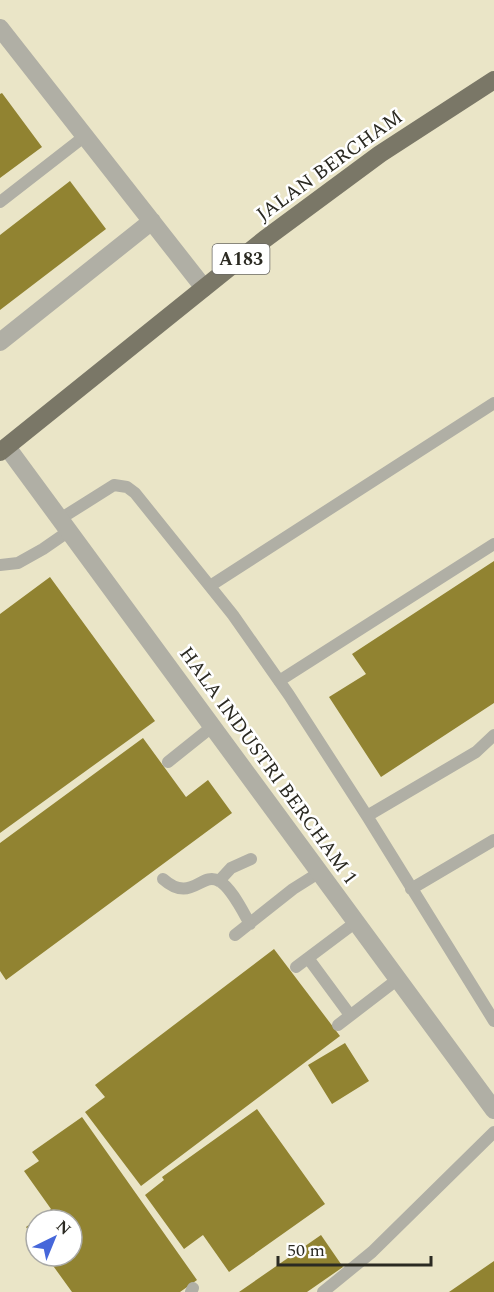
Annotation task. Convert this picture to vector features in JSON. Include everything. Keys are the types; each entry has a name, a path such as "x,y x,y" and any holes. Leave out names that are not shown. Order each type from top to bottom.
{"main road":[{"name":"JALAN BERCHAM","path":"4,450 265,239 380,154 494,80"}],"street":[{"path":"3,39 85,136 204,288"},
{"path":"0,342 152,222"},
{"name":"HALA INDUSTRI BERCHAM 1","path":"4,450 65,525 494,1110"}],"lane":[{"path":"0,202 85,136"},
{"path":"210,586 494,403"},
{"path":"0,565 18,562 43,549 65,525 108,488 121,485 135,493 233,615 279,681 367,816 494,1021"},
{"path":"279,681 494,544"},
{"path":"168,762 213,726"},
{"path":"367,816 476,752 494,735"},
{"path":"411,889 494,840"},
{"path":"219,881 231,868 251,860"},
{"path":"235,935 320,872"},
{"path":"163,879 170,886 186,890 212,879 219,881 225,886 250,924"},
{"path":"296,967 356,922"},
{"path":"308,958 350,1015"},
{"path":"338,1025 398,979"},
{"path":"323,1292 372,1252 494,1132"}],"shaded area":[{"path":"0,0 494,0 494,1292 0,1292"}],"building":[{"path":"2,93 42,147 0,178 0,94"},
{"path":"70,181 106,229 0,310 0,235"},
{"path":"494,561 494,703 381,777 329,697 366,674 352,654"},
{"path":"50,577 155,721 0,833 0,614"},
{"path":"143,738 186,797 208,780 232,813 6,980 0,971 0,843"},
{"path":"274,949 340,1036 141,1186 85,1112 105,1097 95,1085"},
{"path":"345,1043 369,1081 332,1104 308,1065"},
{"path":"257,1109 325,1204 229,1272 203,1235 184,1249 145,1195 164,1180 162,1177"},
{"path":"82,1117 197,1280 180,1292 72,1292 55,1268 84,1268 84,1208 50,1208 24,1171 39,1161 32,1152"},
{"path":"321,1235 343,1267 307,1292 239,1292"},
{"path":"494,1261 494,1292 449,1292"}]}
